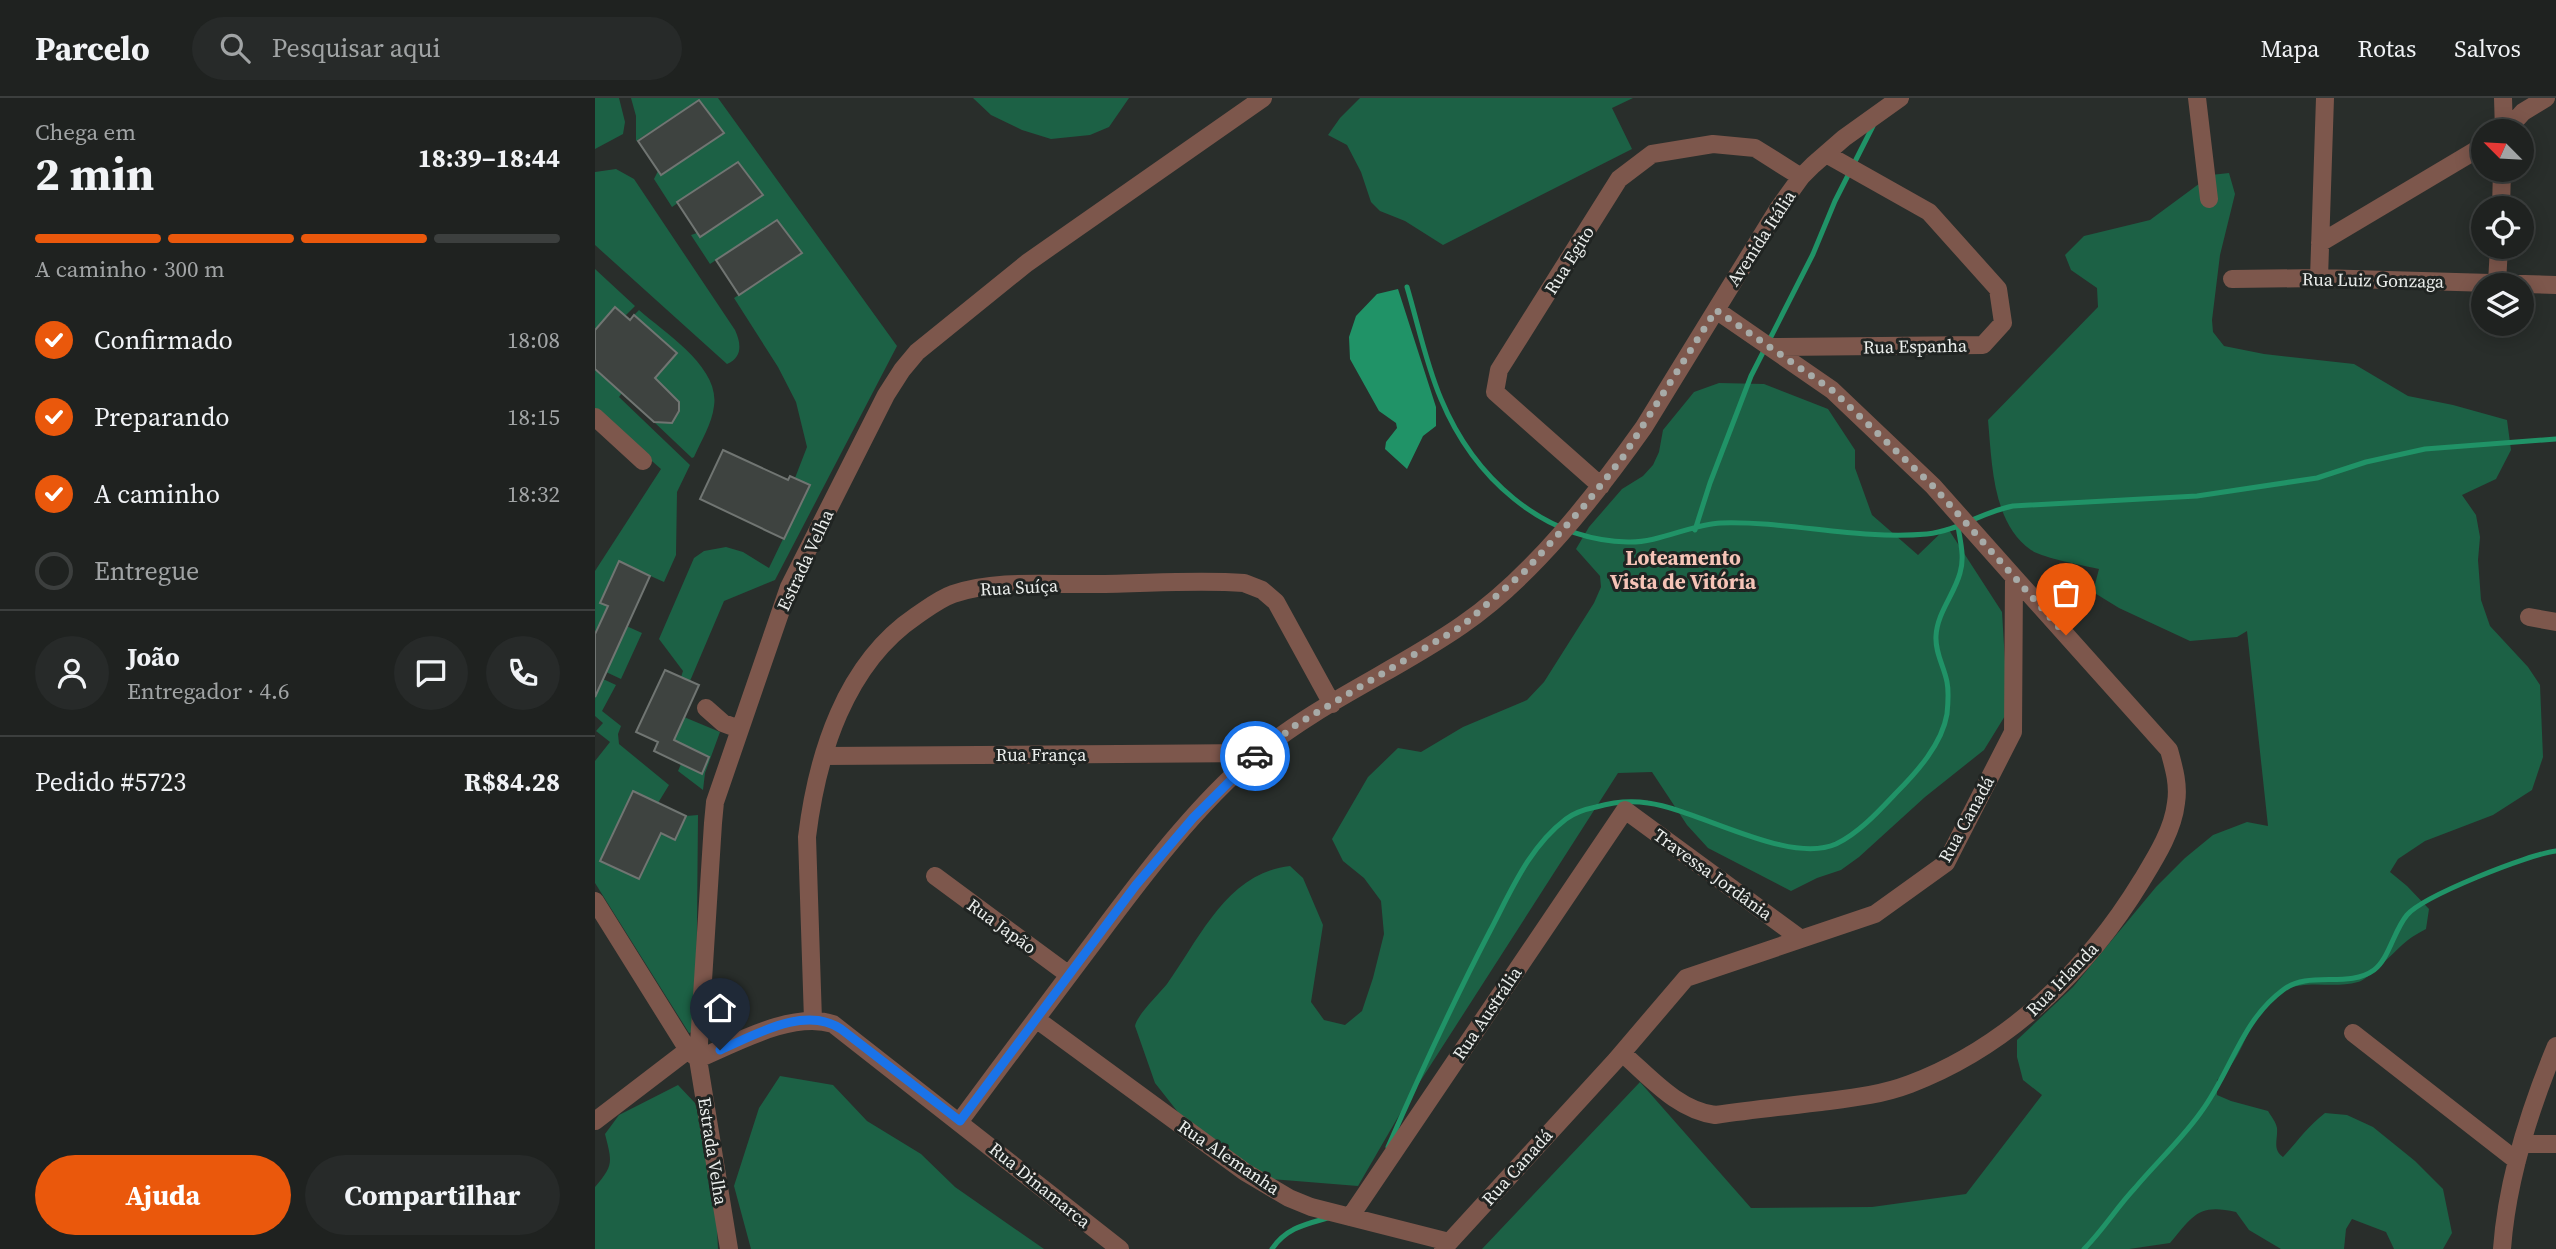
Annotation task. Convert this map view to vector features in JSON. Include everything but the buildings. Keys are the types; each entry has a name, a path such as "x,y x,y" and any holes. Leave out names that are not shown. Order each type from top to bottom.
{"street":[{"name":"Estrada Velha","path":"729,1249 693,1055 715,802 789,587 886,396 917,352 1027,263 1263,98"},
{"name":"Avenida Itália","path":"960,1121 1161,855 1238,770 1296,725 1420,652 1483,609 1525,571 1601,486 1644,427 1801,177 1826,154 1900,98"},
{"path":"2197,98 2209,199"},
{"path":"2319,278 2325,98"},
{"path":"2503,98 2504,119"},
{"path":"2517,119 2546,98"},
{"name":"Rua Egito","path":"1601,486 1495,393 1499,370 1619,179 1652,154 1713,144 1755,148 1801,177"},
{"path":"2320,243 2471,153"},
{"name":"Rua Espanha","path":"1770,347 1983,345 2003,323 1998,289 1929,212 1826,154"},
{"name":"Rua Luiz Gonzaga","path":"2232,279 2319,278 2471,282"},
{"name":"Rua Luiz Gonzaga","path":"2534,284 2556,285"},
{"path":"1716,310 1832,390 1933,486 2014,578"},
{"path":"595,417 643,461"},
{"name":"Rua Canadá","path":"1446,1246 1622,1053 1686,978 1875,914 1946,863 2013,732 2014,578"},
{"name":"Rua Irlanda","path":"1622,1053 1685,1106 1715,1115 1876,1095 1911,1084 1987,1044 2041,1003 2090,953 2123,912 2170,827 2176,803 2176,778 2169,750 2014,578"},
{"name":"Rua Suíça","path":"813,1020 807,837 824,755 836,721 859,674 875,651 933,604 951,595 998,586 1234,582 1253,586 1276,602 1332,704"},
{"path":"2529,617 2556,622"},
{"path":"706,708 723,723 739,729"},
{"name":"Rua França","path":"824,755 1257,753"},
{"name":"Travessa Jordânia","path":"1625,810 1801,939"},
{"name":"Rua Austrália","path":"1350,1217 1625,810"},
{"name":"Rua Japão","path":"935,876 1069,975"},
{"path":"595,901 693,1055"},
{"name":"Rua Alemanha","path":"1036,1019 1267,1186 1311,1207 1446,1246"},
{"path":"595,1121 693,1055 802,1020 813,1020"},
{"name":"Rua Dinamarca","path":"813,1020 833,1024 841,1029 1120,1249"},
{"path":"2353,1033 2519,1153 2556,1144"},
{"path":"2502,1249 2507,1203 2519,1153 2536,1095 2556,1046"}],"shaded area":[{"path":"595,98 619,98 625,122 623,134 595,149"},
{"path":"631,98 718,98 897,346 775,580 724,601 690,681 681,677 683,671 659,639 694,558 704,551 726,547 743,552 769,568 809,485 795,478 807,447 796,402 778,367 734,298 802,253 777,220 710,264 691,235 697,233 700,237 763,195 738,162 672,207 654,179 658,171 661,175 724,133 699,100 636,141 636,116"},
{"path":"973,98 1129,98 1109,127 1090,135 1051,139 1022,130 991,115"},
{"path":"1360,98 1633,98 1612,108 1632,149 1443,245 1405,221 1380,211 1371,202 1361,172 1347,145 1328,135"},
{"path":"616,169 634,179 735,330 739,340 738,354 727,364 595,245 595,172"},
{"path":"2229,173 2235,194 2220,255 2212,320 2213,332 2224,346 2264,354 2354,364 2408,396 2507,420 2511,450 2496,479 2462,495 2476,515 2480,537 2478,560 2481,600 2490,626 2528,667 2540,685 2543,757 2532,790 2493,815 2425,841 2398,859 2390,872 2429,909 2426,929 2408,940 2363,980 2347,984 2295,986 2275,996 2258,1015 2234,1061 2217,1080 2217,1095 2268,1111 2276,1126 2277,1147 2283,1157 2325,1113 2347,1115 2373,1127 2415,1161 2443,1189 2452,1233 2443,1249 2394,1249 2386,1232 2352,1219 2346,1229 2344,1249 2281,1249 2249,1230 2236,1212 2213,1209 2197,1214 2170,1243 2129,1249 1482,1249 1640,1082 1751,1208 1872,1207 1966,1194 2042,1095 2023,1080 2017,1057 2017,1040 2073,987 2156,887 2185,858 2213,835 2247,822 2268,826 2247,631 2237,637 2190,641 2119,608 2093,592 2099,569 2031,550 2008,524 2001,508 1993,472 1988,420 2098,307 2097,288 2071,270 2065,255 2084,236 2150,220 2211,175"},
{"path":"595,269 635,306 625,316 615,307 595,330"},
{"path":"1398,289 1436,407 1436,426 1423,436 1407,469 1385,449 1386,442 1397,428 1396,423 1379,411 1350,359 1349,337 1356,316 1377,294"},
{"path":"639,310 689,352 700,365 714,392 711,419 692,458 654,422 672,423 679,411 677,399 655,378 676,353 634,315"},
{"path":"595,369 622,393 619,397 690,465 677,492 676,555 664,582 619,562 600,602 608,606 604,616 642,633 621,679 606,672 595,637 595,571 661,469 595,411"},
{"path":"1719,383 1764,384 1828,409 1855,450 1855,468 1872,515 1918,555 1947,527 2002,612 2008,711 1984,750 1925,797 1859,857 1841,870 1791,891 1708,848 1687,825 1652,772 1618,773 1405,1105 1358,1186 1271,1179 1224,1155 1181,1116 1155,1083 1135,1026 1140,1016 1167,984 1217,910 1232,894 1268,871 1290,866 1303,878 1323,925 1311,1002 1324,1020 1345,1025 1362,1011 1384,934 1381,901 1364,878 1343,861 1332,839 1368,777 1398,748 1421,752 1463,727 1527,700 1544,682 1594,603 1601,587 1600,576 1576,549 1589,527 1622,489 1643,476 1653,465 1659,452 1663,430 1694,392"},
{"path":"603,679 616,685 602,711 621,726 619,744 669,785 658,803 632,792 601,861 639,879 661,833 675,839 686,816 698,815 696,1031 689,1033 595,883 595,761 610,742 596,731 603,723 595,716 595,682 601,684"},
{"path":"684,717 720,732 705,773 703,790 678,771 681,764 702,774 709,757 673,743"},
{"path":"780,1076 833,1085 867,1121 921,1154 955,1187 1044,1249 751,1249 734,1186 759,1108"},
{"path":"678,1085 695,1103 714,1168 718,1249 595,1249 595,1187 610,1163 605,1134 619,1115"}],"waterway":[{"path":"1695,530 1751,376 1813,254 1835,201 1873,126"},
{"path":"1407,287 1436,386 1471,454 1491,478 1514,499 1539,516 1567,530 1596,538 1640,542 1721,523 1875,535 1927,534 2013,506 2197,496 2317,478 2366,462 2425,449 2556,439"},
{"path":"1388,1147 1450,1011 1514,885 1541,843 1566,819 1602,805 1641,802 1693,815 1769,842 1816,849 1836,844 1853,834 1912,776 1934,747 1947,714 1948,686 1936,636 1939,620 1961,567 1962,549 1958,526"},
{"path":"2084,1249 2194,1122 2257,1017 2283,990 2305,981 2352,978 2374,970 2388,952 2402,921 2417,907 2477,877 2556,851"},
{"path":"1272,1249 1291,1231 1331,1217"}],"way so far":[{"path":"1255,756 1296,725 1462,626 1525,571 1585,505 1623,457 1716,310 1832,390 1933,486 2066,635"}],"district":[{"name":"Loteamento Vista de Vitória","path":"1683,569"}],"route":[{"path":"720,1050 802,1020 823,1021 841,1029 960,1121 1136,885 1193,818 1238,770 1255,756"}]}
